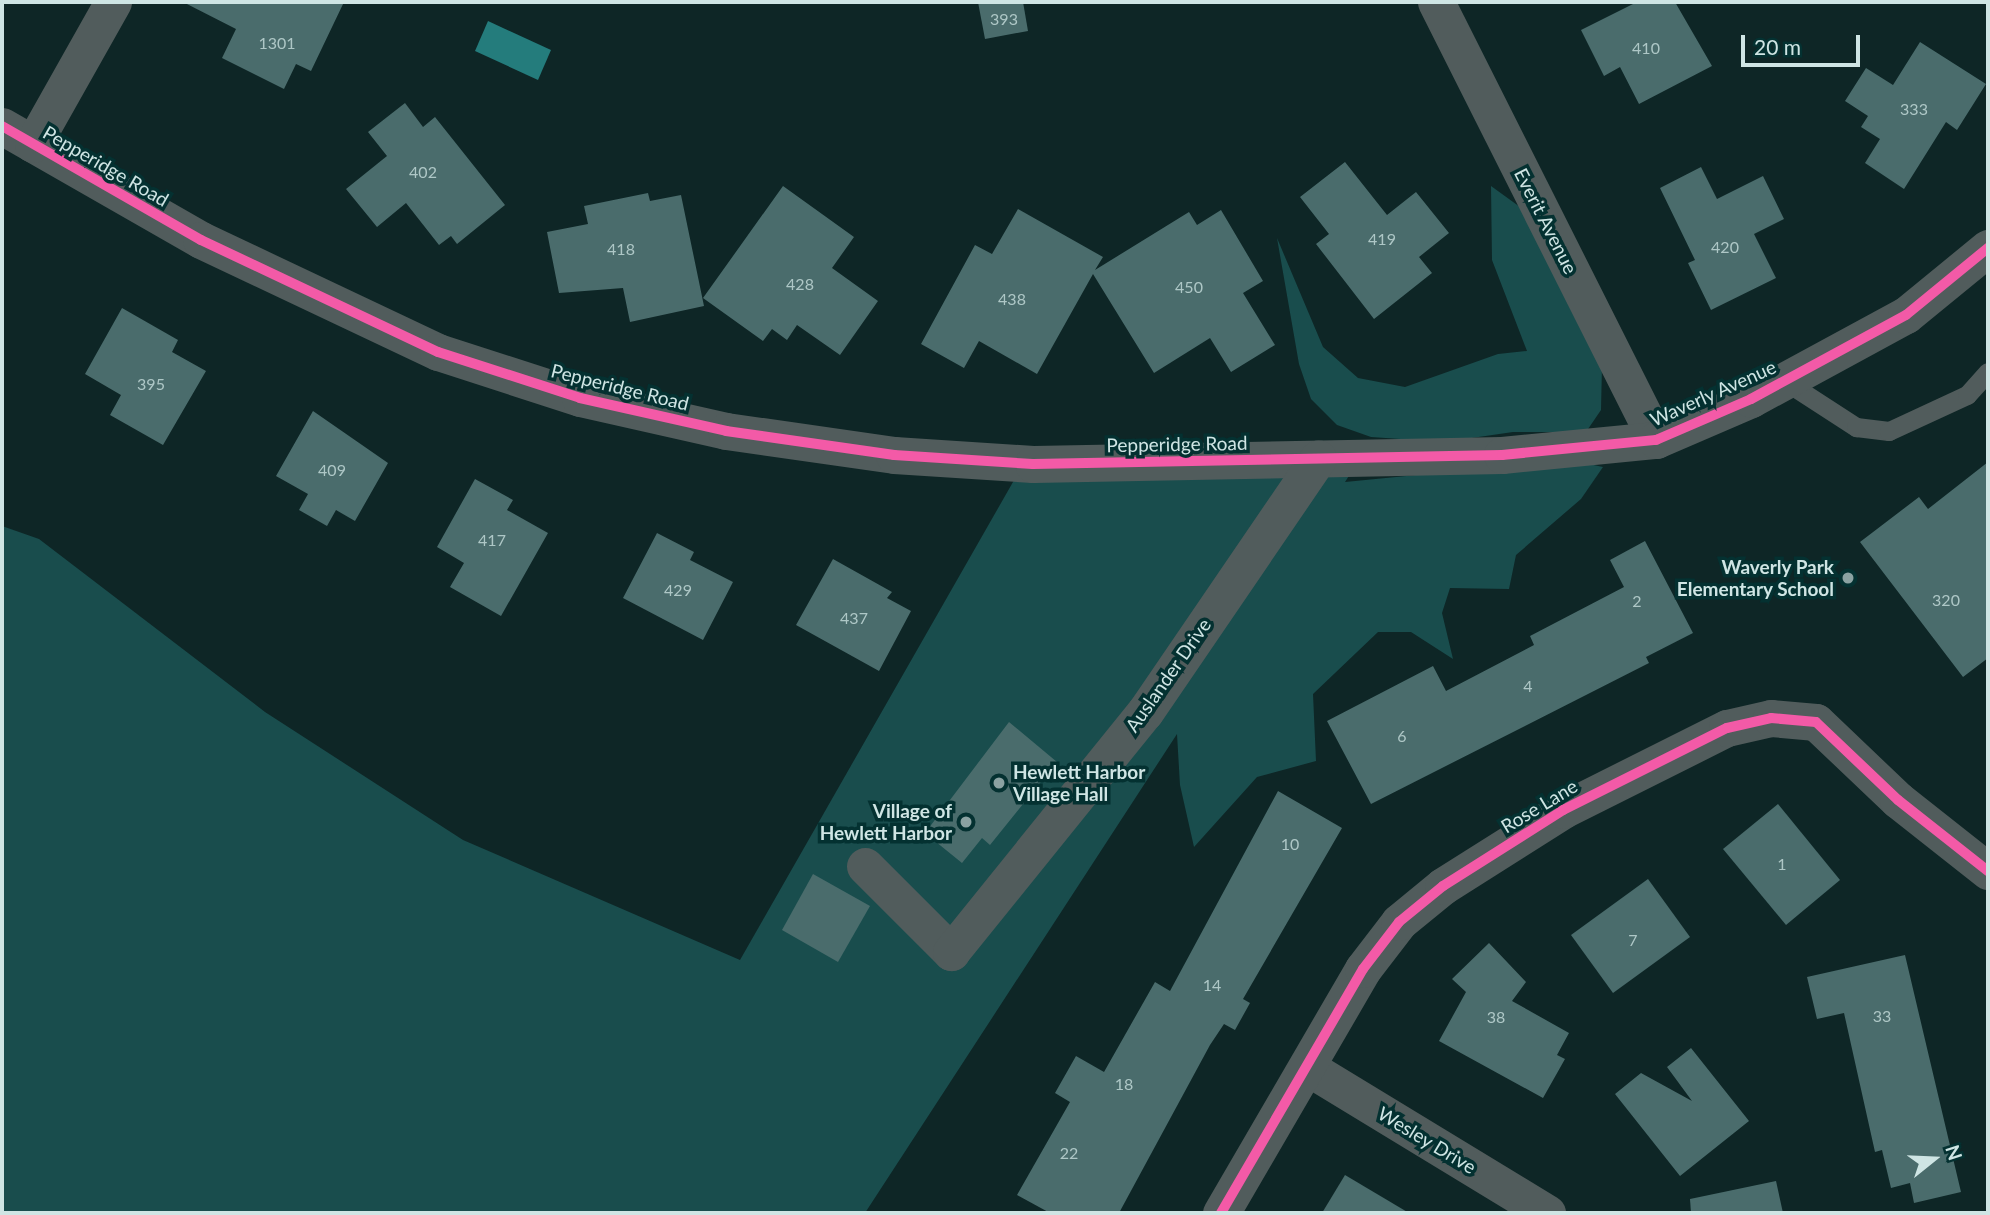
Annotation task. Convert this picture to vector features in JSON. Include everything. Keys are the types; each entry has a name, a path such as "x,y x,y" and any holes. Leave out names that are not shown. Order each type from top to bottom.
{"street":[{"path":"33,144 113,2"},
{"name":"Everit Avenue","path":"1436,2 1656,440"},
{"name":"Pepperidge Road","path":"2,126 298,291 439,352 580,398 726,431 894,456 1033,464 1303,458"},
{"name":"Waverly Avenue","path":"1303,458 1502,454 1656,440 1785,381 1906,315 1988,248"},
{"name":"Auslander Drive","path":"865,866 951,952 1145,712 1303,458"},
{"name":"Rose Lane","path":"1221,1213 1363,969 1399,922 1443,886 1563,810 1727,727 1771,718 1816,722 1898,800 1988,871"},
{"name":"Wesley Drive","path":"1307,1067 1547,1213"}],"lane":[{"path":"1785,381 1856,428 1889,431 1967,395 1988,372"}],"shaded area":[{"path":"488,21 551,50 538,80 475,51"},
{"path":"1491,186 1520,207 1602,366 1601,410 1586,432 1513,432 1444,442 1371,437 1337,425 1311,399 1299,364 1277,238 1323,347 1358,378 1405,387 1498,354 1527,351 1492,260"},
{"path":"1029,454 1361,457 1345,482 1570,460 1603,467 1581,499 1516,555 1509,589 1450,588 1442,613 1453,659 1411,632 1378,632 1313,694 1316,761 1257,777 1194,847 1180,785 1177,734 865,1213 2,1213 2,526 39,539 265,712 463,840 740,960"}],"building":[{"path":"183,2 344,2 311,71 296,64 284,89 222,58 236,29"},
{"path":"978,2 1023,2 1028,31 985,39"},
{"path":"1637,2 1675,2 1712,66 1639,104 1620,67 1604,76 1581,30"},
{"path":"1920,42 1986,84 1957,130 1946,122 1904,189 1865,163 1880,139 1861,127 1868,116 1845,101 1866,68 1893,85"},
{"path":"405,103 423,127 435,117 505,205 457,244 451,236 439,245 406,203 377,227 346,189 387,156 368,132"},
{"path":"1345,162 1387,215 1416,192 1449,233 1419,257 1432,273 1374,319 1316,244 1329,234 1300,197"},
{"path":"1701,167 1717,199 1763,176 1784,219 1754,234 1776,278 1711,310 1688,263 1695,260 1660,188"},
{"path":"783,186 854,237 832,268 878,301 840,355 797,325 787,340 772,329 763,341 703,298"},
{"path":"648,193 650,201 681,195 704,306 630,322 623,288 559,293 547,232 588,224 584,206"},
{"path":"1018,209 1103,257 1095,270 1189,212 1197,225 1221,210 1263,281 1243,293 1275,345 1231,372 1210,338 1154,373 1093,274 1037,374 979,341 964,368 921,344 975,245 992,254"},
{"path":"122,308 178,340 172,352 206,371 163,445 110,415 121,395 85,374"},
{"path":"313,411 388,463 355,521 336,510 327,526 299,510 308,494 276,476"},
{"path":"1988,462 1988,658 1963,677 1860,542 1919,497 1928,509"},
{"path":"475,479 513,500 507,510 548,533 501,616 450,587 464,563 437,547"},
{"path":"657,533 694,552 690,560 733,582 703,640 623,598"},
{"path":"1645,541 1693,633 1646,657 1649,663 1371,804 1327,721 1433,666 1446,691 1534,645 1530,636 1624,587 1610,560"},
{"path":"833,559 892,592 887,598 911,611 879,671 796,625"},
{"name":"Hewlett Harbor Village Hall","path":"1009,722 1057,762 990,845 982,838 962,863 925,833"},
{"path":"1278,791 1342,828 1243,999 1250,1003 1235,1030 1224,1024 1210,1045 1119,1213 1050,1213 1017,1195 1070,1102 1055,1093 1076,1056 1104,1072 1155,982 1170,991"},
{"path":"1778,804 1840,880 1786,925 1723,849"},
{"path":"813,874 870,906 838,962 782,930"},
{"path":"1648,879 1690,937 1613,993 1571,935"},
{"path":"1489,943 1526,982 1512,1001 1569,1033 1557,1055 1565,1059 1543,1098 1439,1041 1466,992 1452,979"},
{"path":"1905,955 1961,1192 1914,1203 1910,1183 1891,1188 1882,1150 1875,1152 1844,1013 1817,1019 1807,977"},
{"path":"1691,1048 1749,1121 1680,1176 1615,1094 1641,1073 1692,1101 1667,1067"},
{"path":"1345,1175 1409,1213 1322,1213"},
{"path":"1776,1181 1783,1213 1691,1213 1690,1199"}],"cycle path":[{"path":"2,126 201,240 438,352 580,398 726,431 894,455 1033,464 1502,455 1656,440 1751,399 1906,315 1988,248"},
{"path":"1221,1213 1363,969 1399,922 1443,886 1563,810 1727,728 1771,718 1816,722 1898,800 1988,871"}],"place":[{"name":"Waverly Park Elementary School","path":"1848,578"},
{"name":"Hewlett Harbor Village Hall","path":"999,783"},
{"name":"Village of Hewlett Harbor","path":"966,822"}]}
